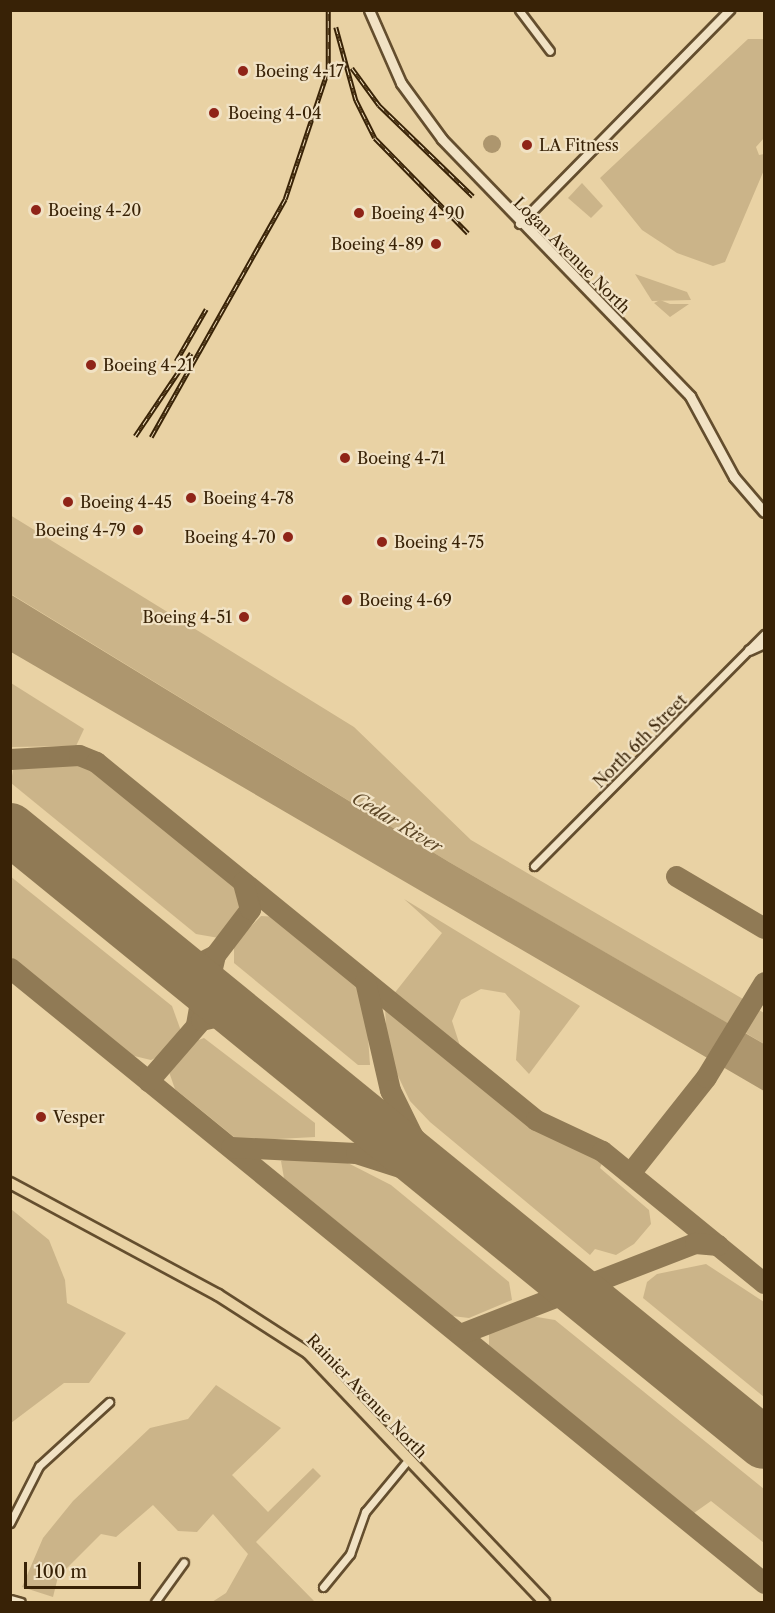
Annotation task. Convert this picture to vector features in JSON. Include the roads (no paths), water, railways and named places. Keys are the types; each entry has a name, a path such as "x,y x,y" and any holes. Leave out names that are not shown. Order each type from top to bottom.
{"main road":[{"name":"Logan Avenue North","path":"369,10 407,91 442,140 520,224 690,396 734,477 765,513"},
{"path":"749,650 765,643"},
{"name":"Rainier Avenue North","path":"10,1183 281,1333 321,1365 544,1602"}],"street":[{"path":"519,10 550,51"},
{"path":"520,224 730,10"},
{"name":"North 6th Street","path":"534,866 765,634"},
{"path":"10,1523 39,1466 109,1402"},
{"path":"323,1587 350,1554 365,1512 408,1460"},
{"path":"155,1602 184,1562"},
{"path":"10,1599 21,1602"}],"railway":[{"path":"151,437 285,199 328,70 328,10"},
{"path":"336,27 356,100 375,138 468,233"},
{"path":"352,68 379,105 473,196"},
{"path":"176,361 206,309"},
{"path":"135,436 191,353"}],"place":[{"name":"Boeing 4-17","path":"243,71"},
{"name":"Boeing 4-04","path":"214,113"},
{"name":"LA Fitness","path":"527,145"},
{"name":"Boeing 4-20","path":"36,210"},
{"name":"Boeing 4-90","path":"359,213"},
{"name":"Boeing 4-89","path":"436,244"},
{"name":"Boeing 4-21","path":"91,365"},
{"name":"Boeing 4-71","path":"345,458"},
{"name":"Boeing 4-78","path":"191,498"},
{"name":"Boeing 4-45","path":"68,502"},
{"name":"Boeing 4-79","path":"138,530"},
{"name":"Boeing 4-70","path":"288,537"},
{"name":"Boeing 4-75","path":"382,542"},
{"name":"Boeing 4-69","path":"347,600"},
{"name":"Boeing 4-51","path":"244,617"},
{"name":"Vesper","path":"41,1117"}],"water label":[{"name":"Cedar River","path":"397,823"}]}
